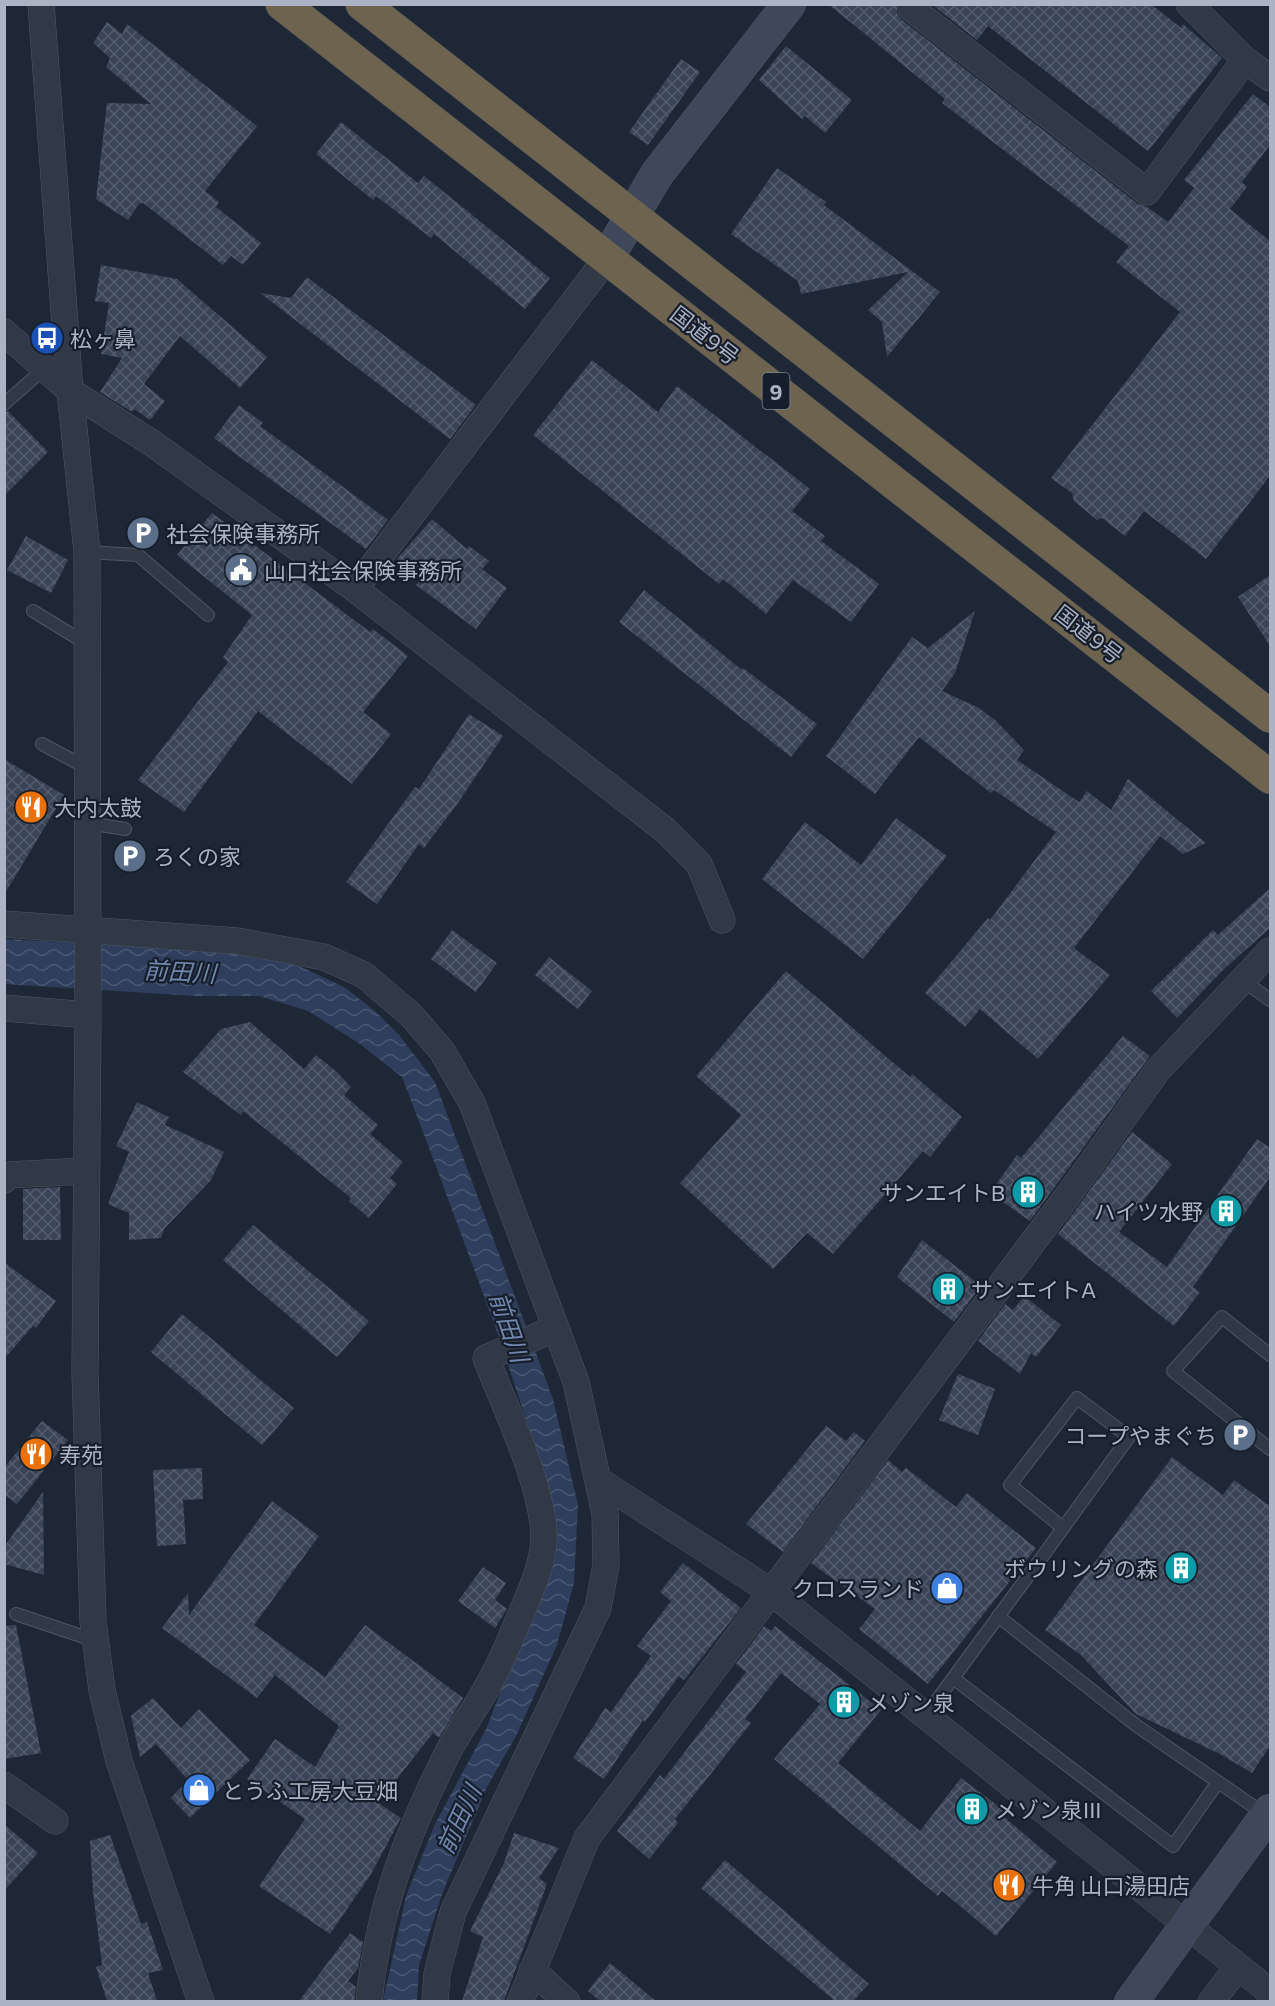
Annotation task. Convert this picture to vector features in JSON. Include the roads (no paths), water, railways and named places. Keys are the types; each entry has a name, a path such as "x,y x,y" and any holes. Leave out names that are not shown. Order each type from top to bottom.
{"highway":[{"name":"国道9号","path":"282,4 1270,777"},
{"name":"9","path":"362,4 1270,716"}],"street":[{"path":"355,589 607,258 657,174 789,4"},
{"path":"914,4 911,8 1147,192 1245,60"},
{"path":"1189,4 1245,60 1270,78"},
{"path":"39,6 70,390 87,552 88,1015 85,1171 89,1555 102,1690 119,1761 201,2001"},
{"path":"4,332 70,390 152,442 355,589 665,830 699,864 722,920"},
{"path":"4,924 88,928 273,946 324,957 364,975 411,1015 434,1042 472,1103 576,1382 605,1513 606,1565 598,1608 453,1912 437,1974 435,2001"},
{"path":"520,2001 587,1838 1072,1190 1158,1070 1270,951"},
{"path":"4,1008 88,1015"},
{"path":"4,1180 8,1175 85,1171"},
{"path":"369,2001 373,1962 387,1895 412,1828 449,1750 493,1677 533,1586 542,1558 544,1538 540,1502 486,1358 556,1328"},
{"path":"598,1480 770,1591 1270,1992"},
{"path":"4,1785 55,1821"},
{"path":"1131,2001 1188,1927 1269,1813"},
{"path":"1211,2001 1238,1967"},
{"path":"532,1970 567,2001"}],"lane":[{"path":"4,404 45,369"},
{"path":"87,552 138,555 208,615"},
{"path":"33,611 88,644"},
{"path":"42,744 88,769"},
{"path":"88,823 125,829"},
{"path":"1242,980 1270,1000"},
{"path":"1270,1355 1222,1317 1173,1371 1270,1449"},
{"path":"926,1715 1063,1528 1129,1437 1077,1398 1010,1485 1063,1528"},
{"path":"16,1614 96,1641"},
{"path":"998,1616 1137,1726 1218,1782 1269,1813"},
{"path":"953,1678 1173,1846 1218,1782"}],"water":[{"name":"前田川","path":"4,939 208,949 265,958 301,967 344,987 375,1011 399,1035 435,1082 553,1399 578,1505 574,1583 557,1645 516,1736 487,1787 442,1894 419,1965 417,2001 383,2001 406,1896 435,1824 486,1729 555,1550 551,1496 499,1337 402,1077 360,1044 308,1011 259,996 196,996 5,984"}],"place":[{"name":"松ヶ鼻","path":"47,338"},
{"name":"社会保険事務所","path":"143,533"},
{"name":"山口社会保険事務所","path":"241,570"},
{"name":"大内太鼓","path":"31,807"},
{"name":"ろくの家","path":"130,856"},
{"name":"サンエイトB","path":"1028,1192"},
{"name":"ハイツ水野","path":"1226,1211"},
{"name":"サンエイトA","path":"948,1289"},
{"name":"コープやまぐち","path":"1240,1435"},
{"name":"寿苑","path":"36,1454"},
{"name":"ボウリングの森","path":"1181,1568"},
{"name":"クロスランド","path":"947,1588"},
{"name":"メゾン泉","path":"844,1702"},
{"name":"とうふ工房大豆畑","path":"199,1790"},
{"name":"メゾン泉III","path":"972,1809"},
{"name":"牛角 山口湯田店","path":"1009,1885"}]}
